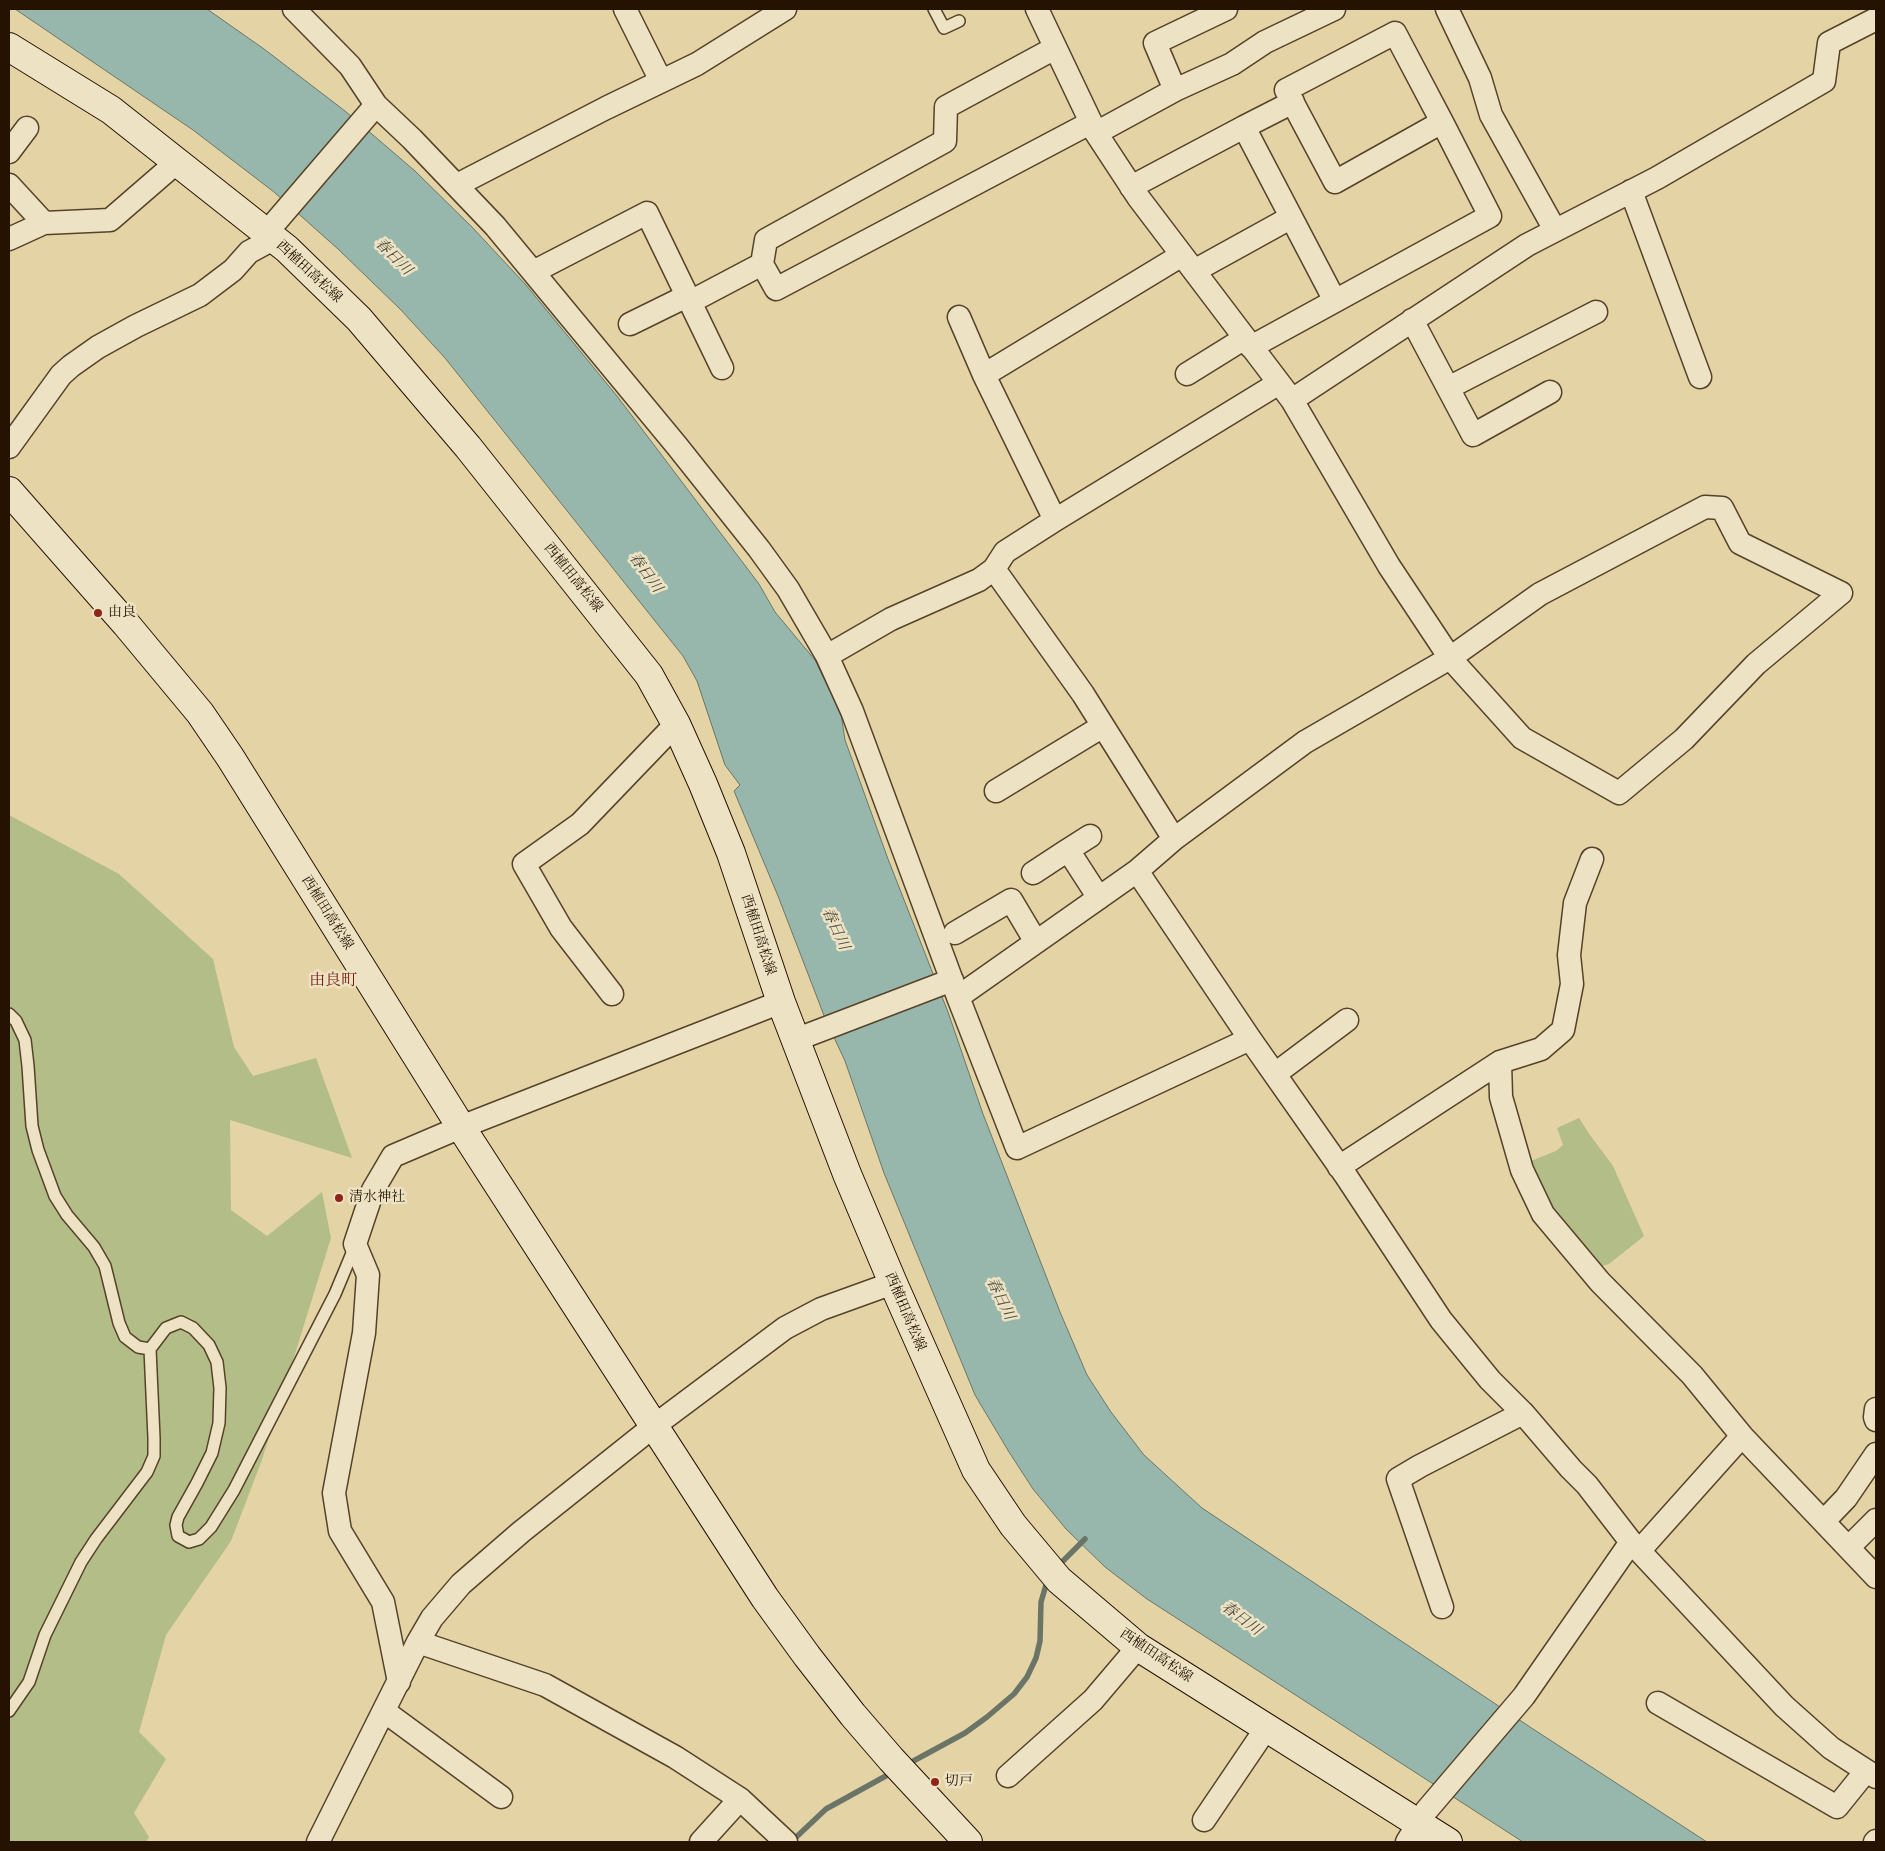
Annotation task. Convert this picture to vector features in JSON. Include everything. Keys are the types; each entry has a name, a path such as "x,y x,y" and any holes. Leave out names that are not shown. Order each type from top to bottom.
{"main road":[{"name":"西植田高松線","path":"9,47 110,110 177,162 287,249 359,319 468,447 649,675 676,724 731,853 780,1002 847,1174 893,1283 976,1470 1013,1525 1059,1580 1138,1647 1267,1727 1417,1826 1448,1842"},
{"name":"西植田高松線","path":"9,491 126,624 200,713 230,757 461,1127 770,1605 830,1686 900,1768 968,1842"}],"street":[{"path":"294,9 350,66 371,110 412,139 495,226 759,548 788,589 827,656 852,711 955,989 1017,1148 1250,1039"},
{"path":"625,9 661,81"},
{"path":"457,185 697,64 785,9"},
{"path":"796,1040 955,989 1036,942 1136,871 1174,839 1306,742 1450,658 1540,594 1705,507 1722,508 1740,543 1840,593 1756,664 1684,738 1618,793 1522,738 1450,658 1388,566 1285,392 1131,187 1093,128 1037,9"},
{"path":"1175,90 1155,43 1226,9"},
{"path":"1055,48 946,107 945,141 766,240 762,264 776,289 1093,128 1232,64 1265,42 1334,9"},
{"path":"1447,9 1480,78 1491,115 1555,230"},
{"path":"827,656 891,619 979,580 994,569 1005,552 1055,520 1412,320 1527,245 1657,178 1824,81 1829,43 1876,19"},
{"path":"1187,374 1335,301 1490,216 1442,122 1395,33 1286,90 1335,182 1442,122"},
{"path":"1131,187 1292,102"},
{"path":"9,446 61,375 71,366 98,347 200,295 233,270 249,252 273,239 273,225 371,110"},
{"path":"1244,127 1335,301"},
{"path":"9,152 27,128"},
{"path":"9,239 44,223 110,220 177,162"},
{"path":"9,185 44,223"},
{"path":"1631,191 1700,377"},
{"path":"534,272 647,213 722,368"},
{"path":"984,375 1188,263 1290,218"},
{"path":"630,324 689,299 762,264"},
{"path":"1448,388 1596,312"},
{"path":"959,317 984,375 1055,520"},
{"path":"1412,320 1473,435 1550,392"},
{"path":"994,569 1083,694 1174,839"},
{"path":"612,994 561,928 524,864 580,824 676,724"},
{"path":"996,791 1103,726"},
{"path":"1033,873 1090,836"},
{"path":"1068,850 1099,898"},
{"path":"1339,1167 1500,1062 1541,1049 1563,1030 1572,984 1569,955 1575,903 1592,859"},
{"path":"1136,871 1339,1167 1441,1320 1490,1380 1523,1413 1570,1469 1587,1484 1636,1546 1784,1706 1831,1748 1871,1774 1837,1807 1658,1703"},
{"path":"955,933 1011,900 1036,942"},
{"path":"399,1682 383,1602 340,1531 334,1493 364,1333 368,1275 356,1244 373,1190 394,1156 461,1127 780,1002"},
{"path":"1275,1074 1347,1020"},
{"path":"1500,1062 1501,1097 1522,1170 1543,1214 1600,1282 1692,1375 1742,1436 1876,1577"},
{"path":"318,1842 418,1642 432,1618 461,1584 521,1532 654,1426 785,1328 821,1309 893,1283"},
{"path":"1876,1410 1876,1420"},
{"path":"1442,1607 1398,1479 1523,1413"},
{"path":"1417,1826 1524,1696 1636,1546 1742,1436"},
{"path":"1824,1521 1846,1498 1876,1454"},
{"path":"1849,1547 1876,1520"},
{"path":"418,1642 545,1685 675,1757 740,1799 783,1839"},
{"path":"1008,1776 1093,1700 1138,1647"},
{"path":"384,1711 501,1797"},
{"path":"1204,1820 1267,1727"},
{"path":"701,1842 740,1799"}],"lane":[{"path":"934,9 944,28 959,21"},
{"path":"9,1014 16,1022 25,1040 32,1126 38,1150 55,1196 67,1215 94,1247 105,1266 119,1323 125,1337 138,1347 150,1349"},
{"path":"9,1710 29,1682 45,1635 81,1562 96,1539 147,1472 154,1456 150,1349 166,1328 181,1322 193,1328 209,1345 217,1362 220,1388 219,1423 212,1453 178,1517 176,1525 178,1536 189,1542 199,1539 211,1527 234,1490 335,1294 356,1244"}],"green space":[{"path":"9,815 119,874 213,959 234,1047 253,1076 316,1058 352,1158 230,1120 231,1210 267,1236 322,1192 331,1238 262,1460 231,1541 166,1635 139,1732 166,1759 134,1813 149,1837 146,1842 9,1842"},
{"path":"1579,1118 1613,1166 1644,1236 1609,1264 1596,1268 1534,1184 1531,1161 1556,1151 1563,1145 1557,1128"}],"water":[{"name":"春日川","path":"15,9 207,9 264,49 345,111 415,171 472,227 526,285 617,396 759,584 775,612 815,660 841,714 845,740 888,859 948,1012 983,1114 1060,1312 1087,1375 1111,1412 1144,1455 1202,1508 1533,1729 1707,1842 1523,1842 1147,1599 1105,1567 1066,1529 1033,1489 975,1395 884,1173 845,1061 825,1018 778,896 734,791 740,785 725,765 697,681 683,656 445,358 401,310 338,249 274,192 193,130"}],"waterway":[{"path":"1060,1564 1085,1539"},
{"path":"906,1765 965,1733 1014,1694 1027,1677 1036,1658 1040,1641 1041,1602 1046,1585"},
{"path":"791,1842 826,1809 893,1772"}],"place":[{"name":"由良","path":"98,613"},
{"name":"清水神社","path":"339,1198"},
{"name":"切戸","path":"935,1782"}],"district":[{"name":"由良町","path":"333,981"}]}
